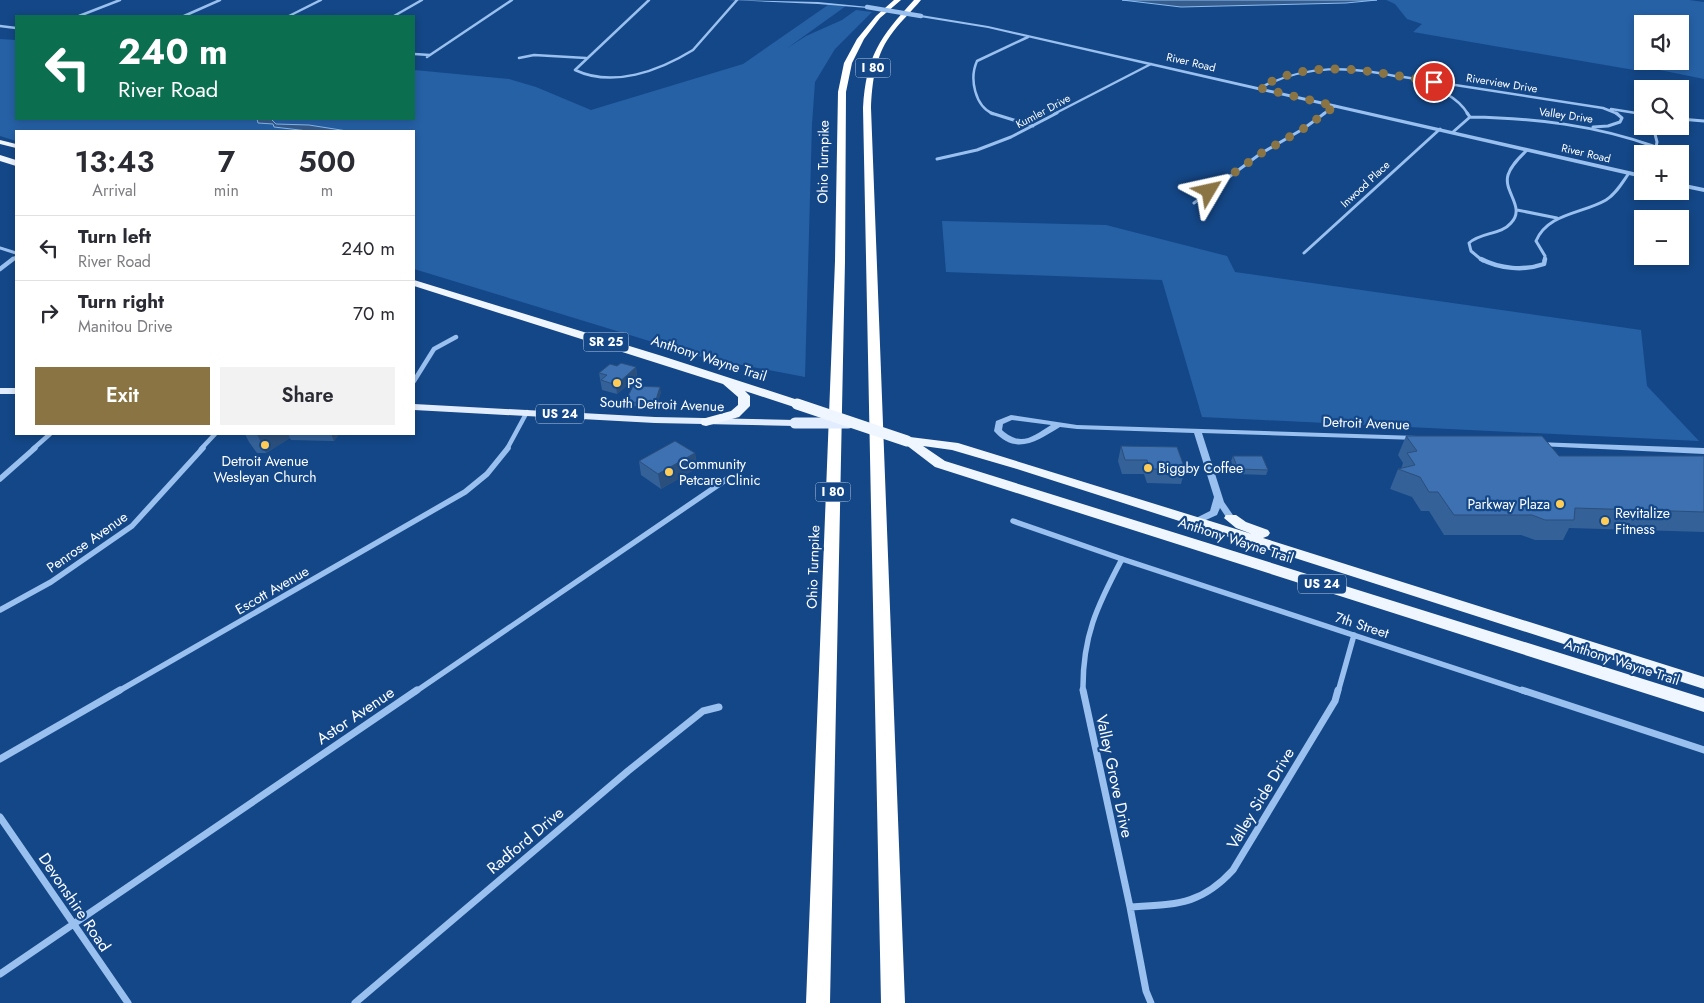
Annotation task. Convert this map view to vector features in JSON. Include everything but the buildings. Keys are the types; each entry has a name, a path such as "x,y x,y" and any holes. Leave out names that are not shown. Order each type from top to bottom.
{"highway":[{"name":"Ohio Turnpike","path":"818,1003 839,271 842,92 848,63 861,39 878,17 898,0"},
{"name":"I 80","path":"893,1003 867,162 868,91 874,62 884,40 920,8"},
{"path":"0,142 15,146"},
{"path":"0,158 15,163"},
{"name":"Anthony Wayne Trail","path":"415,283 725,380 907,441 953,446 1704,683"},
{"path":"706,422 735,414 744,406 744,396 725,380"},
{"name":"Anthony Wayne Trail","path":"907,441 940,464 1704,705"},
{"path":"1231,518 1252,530 1585,645"}],"main road":[{"path":"0,390 15,391"},
{"name":"South Detroit Avenue","path":"415,407 706,422 848,422"}],"street":[{"path":"82,15 120,0"},
{"path":"186,15 220,0"},
{"path":"291,15 321,0"},
{"path":"396,15 422,0"},
{"path":"427,57 512,0"},
{"path":"649,0 575,70 604,80 624,77 686,55 693,50 737,0"},
{"name":"River Road","path":"730,0 920,8 1028,37 1634,174"},
{"path":"0,26 15,28"},
{"path":"1028,37 977,61 974,69 974,82 978,102 987,110 998,116 1033,126"},
{"path":"415,54 431,55"},
{"path":"519,58 534,55 586,58"},
{"name":"Kumler Drive","path":"937,159 977,150 1011,137 1151,64"},
{"path":"1260,88 1284,75 1310,70 1345,70 1397,76 1425,84 1450,95 1462,104 1470,117 1453,132"},
{"name":"Riverview Drive","path":"1397,76 1634,113"},
{"path":"1194,203 1260,154 1303,129 1335,106"},
{"path":"1593,127 1616,125 1621,121 1619,115 1604,108"},
{"name":"Valley Drive","path":"1470,117 1533,119 1593,127 1629,136 1651,145"},
{"path":"1689,120 1704,121"},
{"name":"Inwood Place","path":"1304,253 1440,129"},
{"path":"1527,150 1517,159 1508,175 1507,182 1517,210 1516,216 1508,226 1491,234 1477,237 1469,243 1470,250 1474,254 1497,266 1524,269 1540,267 1544,264 1545,256 1538,246 1537,236 1558,218 1596,206 1607,200 1615,193 1630,173"},
{"path":"1689,187 1704,190"},
{"path":"1517,210 1558,218"},
{"path":"0,248 15,254"},
{"path":"0,269 15,258"},
{"path":"0,262 8,262"},
{"path":"415,379 434,349 456,337"},
{"name":"Escott Avenue","path":"0,759 464,492 485,478 500,463 527,412"},
{"name":"Detroit Avenue","path":"1057,426 1031,441 1021,443 1006,441 998,431 999,423 1011,417 1057,426 1431,439"},
{"path":"1197,431 1218,498 1231,518"},
{"path":"0,479 49,435"},
{"name":"Penrose Avenue","path":"0,610 59,576 132,526 214,435"},
{"path":"1526,444 1704,451"},
{"name":"Astor Avenue","path":"0,974 727,479"},
{"path":"1197,522 1214,513 1218,498"},
{"name":"7th Street","path":"1013,521 1122,559 1704,750"},
{"name":"Valley Grove Drive","path":"1122,559 1094,613 1088,630 1082,661 1082,679 1083,693 1104,794 1130,907 1146,991 1151,1003"},
{"name":"Valley Side Drive","path":"1130,907 1198,899 1222,883 1233,870 1336,701 1354,635"},
{"name":"Radford Drive","path":"354,1003 628,771 703,711 719,707"},
{"name":"Devonshire Road","path":"0,817 128,1003"}],"shaded area":[{"path":"1122,0 1377,0 1346,3 1181,7"},
{"path":"1386,0 1689,0 1704,2 1704,79 1660,70 1689,70 1689,15 1634,15 1634,70 1413,32 1422,24 1407,19 1395,4"},
{"path":"828,5 846,6 786,49 806,36 842,20 856,10 872,12 835,49 815,82 812,124 805,377 705,358 415,269 415,130 15,130 15,141 0,136 0,39 15,40 15,120 415,120 415,70 509,79 536,87 591,110 743,64"},
{"path":"257,120 272,120 276,124 309,125 341,130 300,130 274,127 273,124 258,123"},
{"path":"942,221 1106,225 1227,256 1235,272 1641,330 1647,386 1699,441 1202,417 1162,280 946,272"}],"place":[{"name":"PS","path":"617,383"},
{"name":"Detroit Avenue Wesleyan Church","path":"265,445"},
{"name":"Biggby Coffee","path":"1148,468"},
{"name":"Community Petcare Clinic","path":"669,472"},
{"name":"Parkway Plaza","path":"1560,504"},
{"name":"Revitalize Fitness","path":"1605,521"}],"route":[{"path":"1209,191 1260,154 1303,129 1335,106 1260,88 1278,77 1304,71 1337,69 1434,82"}]}
